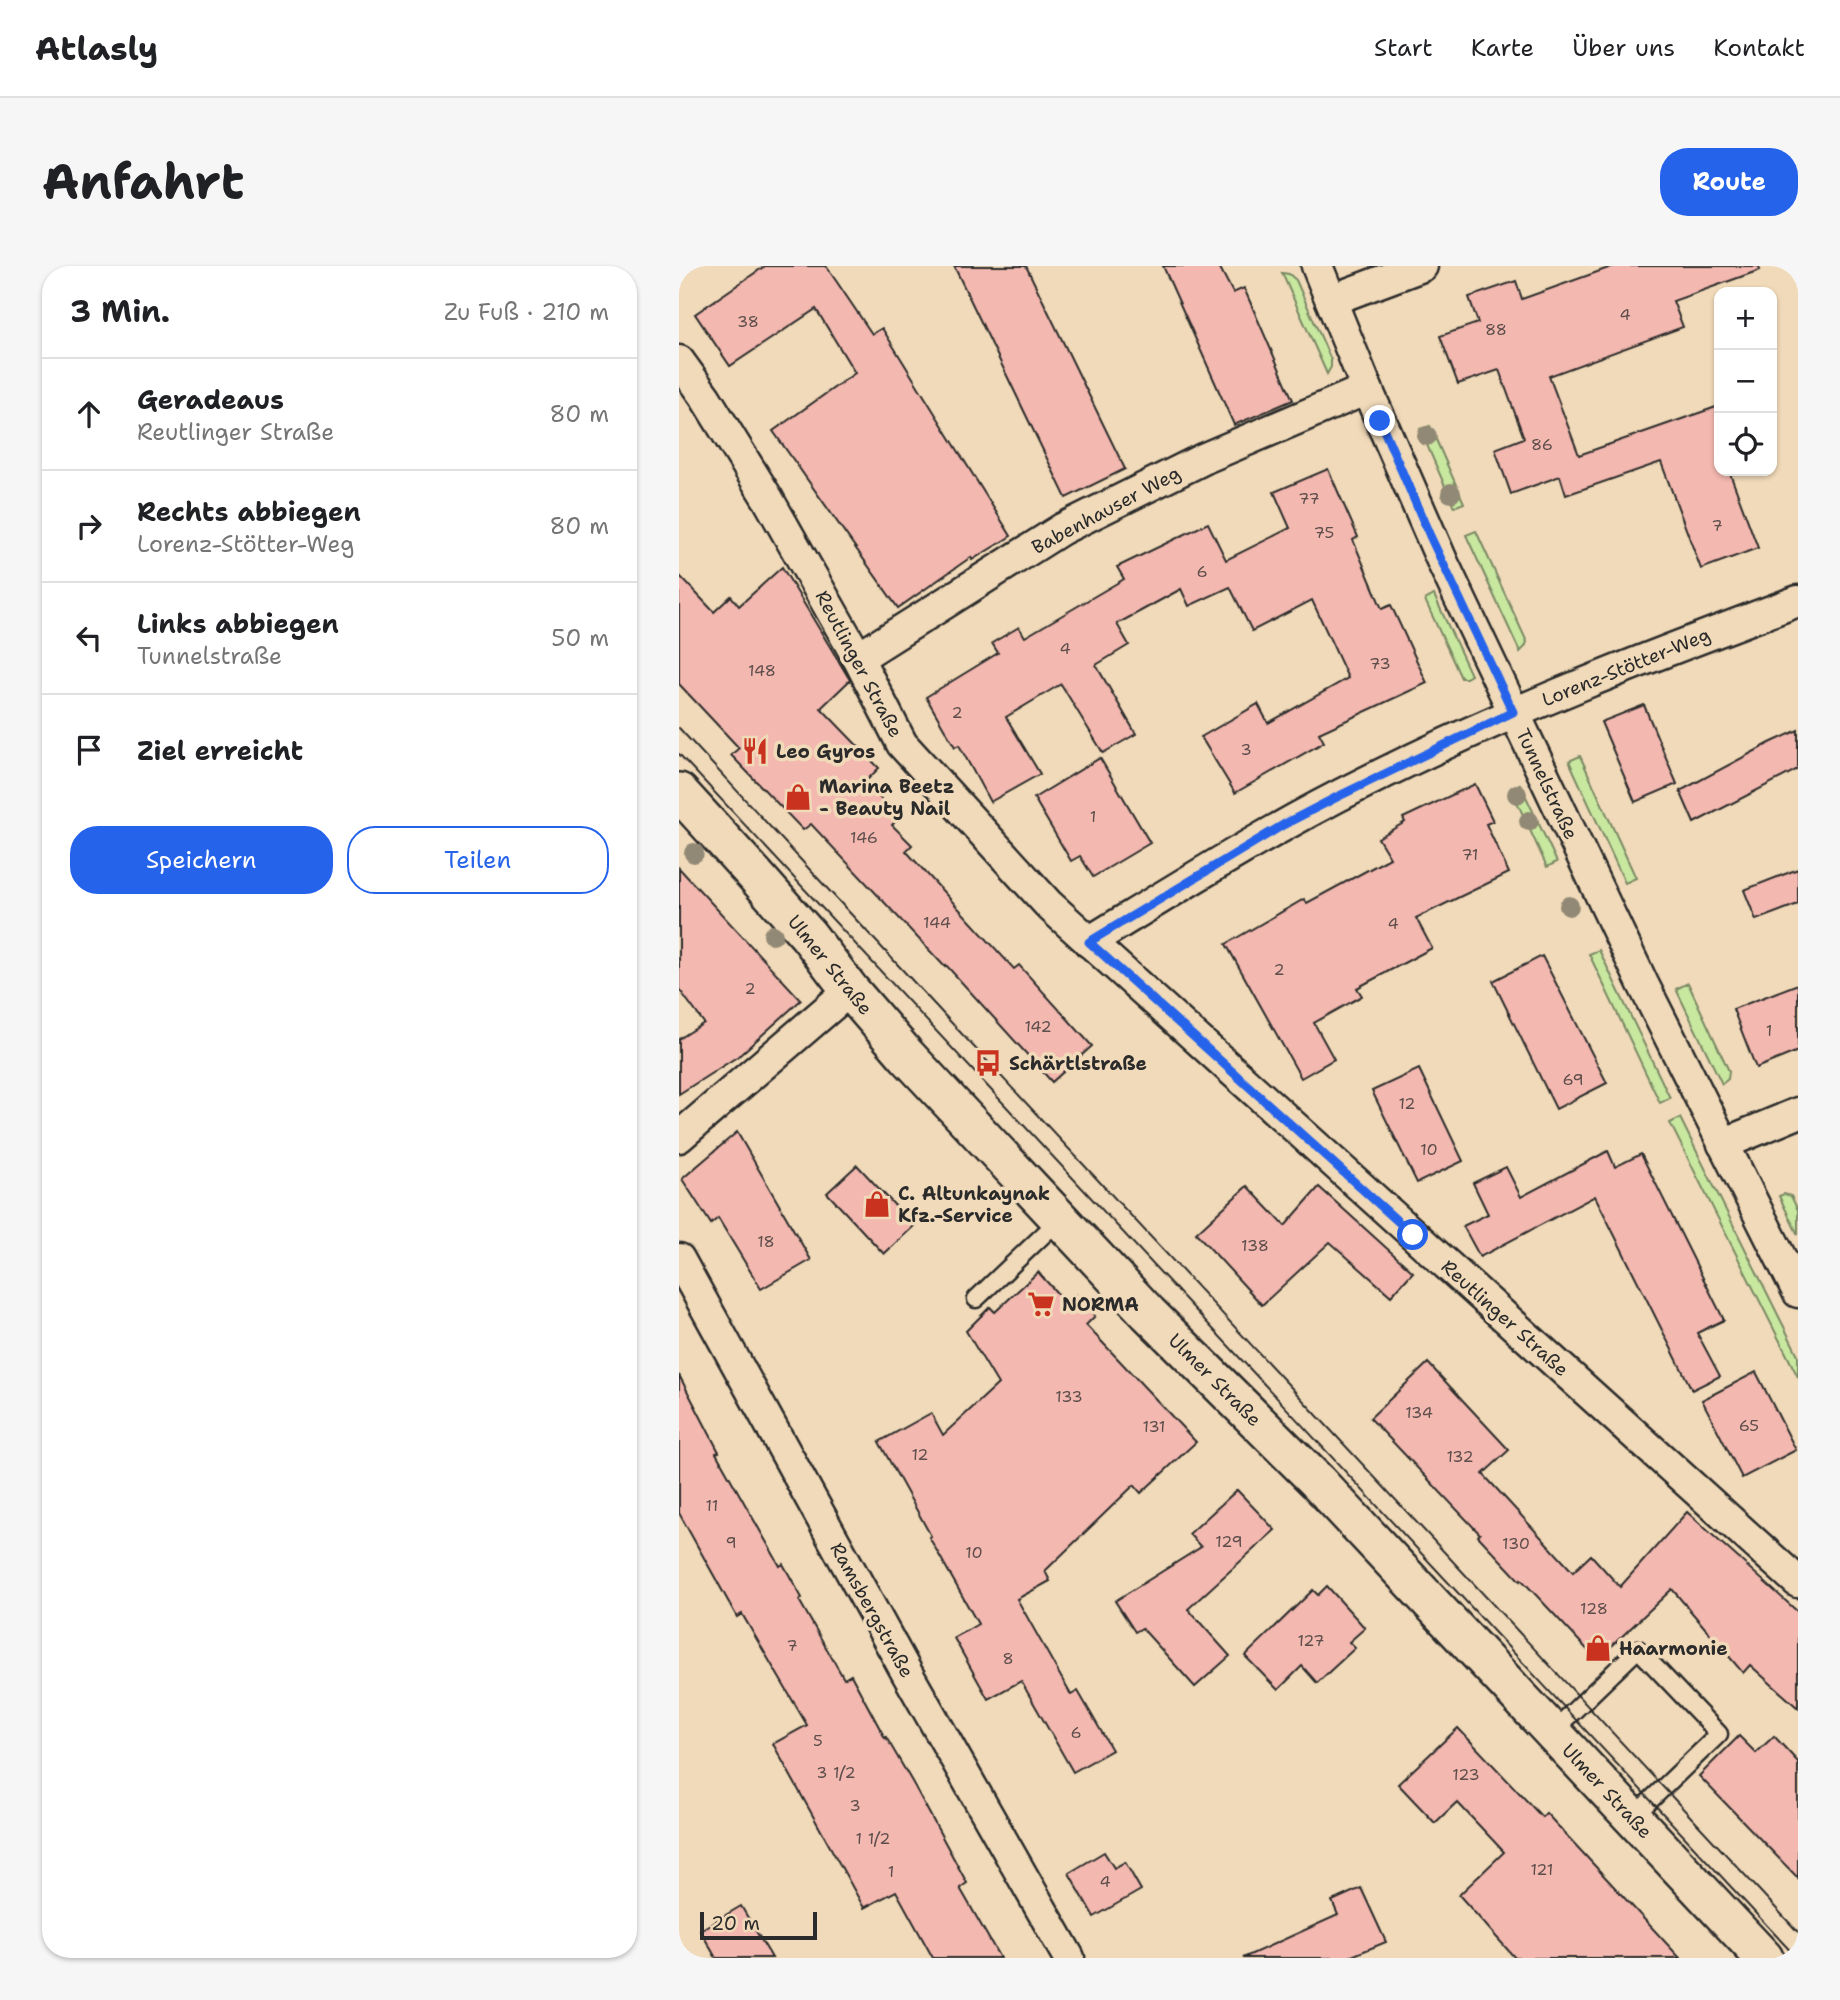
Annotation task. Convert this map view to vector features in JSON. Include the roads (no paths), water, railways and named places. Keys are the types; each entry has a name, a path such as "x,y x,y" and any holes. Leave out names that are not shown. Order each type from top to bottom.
{"street":[{"name":"Tunnelstraße","path":"1317,266 1430,536 1643,984 1798,1292"},
{"path":"1331,300 1422,266"},
{"name":"Reutlinger Straße","path":"679,361 705,397 768,499 858,658 902,744 1049,905 1798,1582"},
{"name":"Babenhauser Weg","path":"858,658 1062,529 1205,458 1367,389"},
{"name":"Lorenz-Stötter-Weg","path":"1089,942 1283,825 1513,712 1635,662 1798,601"},
{"name":"Ulmer Straße","path":"679,792 791,916 907,1056 1148,1314 1317,1481 1764,1958"},
{"path":"679,1137 851,990"},
{"path":"1723,1144 1798,1113"},
{"name":"Ramsbergstraße","path":"679,1259 908,1675 1069,1958"}],"lane":[{"path":"976,1299 1060,1219"},
{"path":"1552,1732 1637,1649 1719,1734 1632,1818"}],"tram line":[{"path":"679,728 1798,1932"},
{"path":"679,754 1797,1958"}],"place":[{"name":"Leo Gyros","path":"755,751"},
{"name":"Marina Beetz - Beauty Nail","path":"798,797"},
{"name":"Schärtlstraße","path":"988,1063"},
{"name":"C. Altunkaynak Kfz.-Service","path":"877,1204"},
{"name":"NORMA","path":"1041,1304"},
{"name":"Haarmonie","path":"1598,1648"}]}
